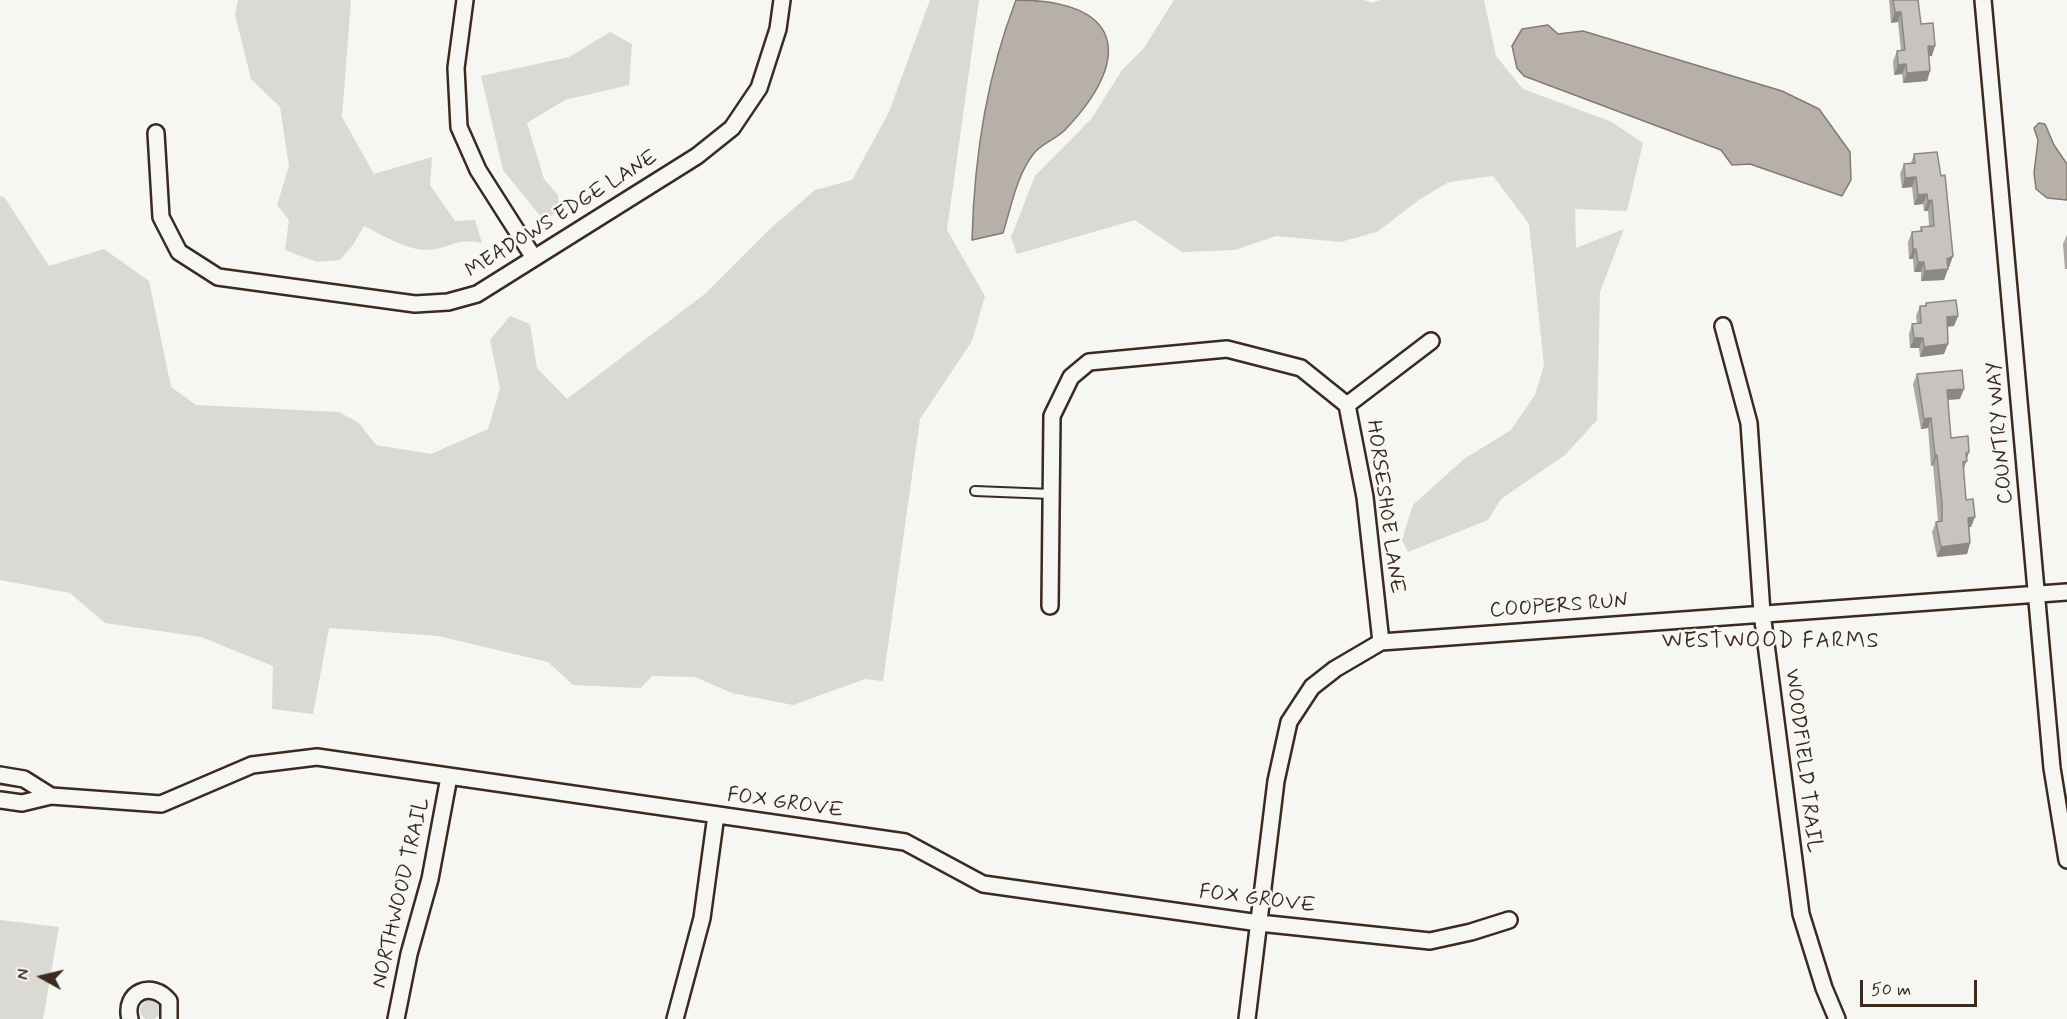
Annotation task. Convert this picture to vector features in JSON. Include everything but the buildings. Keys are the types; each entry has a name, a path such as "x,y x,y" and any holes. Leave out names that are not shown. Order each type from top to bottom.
{"street":[{"path":"465,0 456,68 459,127 478,170 534,258"},
{"name":"MEADOWS EDGE LANE","path":"156,133 161,217 179,252 218,277 415,304 448,302 477,294 698,156 732,128 759,88 778,29 782,0"},
{"name":"COUNTRY WAY","path":"1983,0 2052,768 2067,860"},
{"name":"WOODFIELD TRAIL","path":"1723,326 1749,423 1762,613 1801,914 1824,988 1837,1019"},
{"path":"1347,405 1431,341"},
{"name":"HORSESHOE LANE","path":"1050,606 1052,416 1071,377 1089,362 1227,349 1301,368 1347,405 1365,497 1381,642"},
{"name":"COOPERS RUN","path":"1247,1019 1276,781 1289,722 1312,687 1335,669 1381,642 2067,592"},
{"name":"FOX GROVE","path":"0,800 22,803 51,796 161,804 252,765 317,757 905,842 983,884 1259,923 1430,941 1471,933 1509,920"},
{"name":"FOX GROVE","path":"0,775 24,779 51,796"},
{"name":"NORTHWOOD TRAIL","path":"396,1019 409,954 430,879 449,777"},
{"path":"675,1019 702,918 716,815"},
{"path":"130,1019 129,1005 132,998 146,989 155,989 169,1001 169,1019"}],"lane":[{"path":"975,491 1051,494"}],"shaded area":[{"path":"238,0 351,0 342,117 374,174 432,157 430,185 455,221 475,220 482,243 462,242 436,249 417,249 398,243 364,226 353,245 340,260 317,262 285,250 289,220 277,205 289,166 280,107 251,79 235,14"},
{"path":"930,0 979,0 947,230 985,296 972,341 920,419 883,681 865,679 793,705 732,693 695,677 652,676 641,688 573,685 548,662 438,636 329,628 313,714 272,709 273,666 201,637 105,623 70,593 0,580 0,196 5,198 49,266 104,249 149,281 171,387 196,405 339,412 359,423 376,445 431,454 488,429 500,388 490,340 510,316 530,324 537,368 567,399 706,293 771,228 815,190 852,180 889,112"},
{"path":"1016,0 1052,3 1078,10 1097,22 1106,38 1108,57 1102,79 1087,104 1065,130 1038,149 1029,160 1015,191 1003,233 972,240 976,179 984,118 997,58"},
{"path":"1174,0 1364,0 1372,3 1380,0 1484,0 1496,56 1523,89 1612,122 1643,143 1627,211 1575,209 1576,248 1624,229 1600,292 1597,420 1565,455 1501,499 1488,520 1408,552 1402,540 1413,505 1464,459 1511,430 1535,395 1544,365 1529,224 1493,176 1449,182 1420,199 1377,232 1340,242 1276,236 1235,250 1182,252 1135,220 1017,254 1011,237 1035,176 1092,118 1122,70 1144,48"},
{"path":"1548,25 1558,34 1583,31 1782,91 1819,109 1850,152 1851,180 1842,196 1750,164 1732,165 1721,150 1524,76 1517,68 1512,46 1522,29"},
{"path":"610,32 632,44 629,85 565,100 527,123 544,179 558,195 559,209 545,222 503,170 481,76 569,57"},
{"path":"2039,123 2045,124 2054,145 2067,164 2067,200 2047,198 2036,189 2034,173 2038,140 2034,128"},
{"path":"0,920 59,927 43,1019 0,1019"},
{"path":"150,1000 157,1003 160,1010 157,1017 150,1020 143,1017 140,1010 143,1003"}],"district":[{"name":"WESTWOOD FARMS","path":"1771,642"}]}
